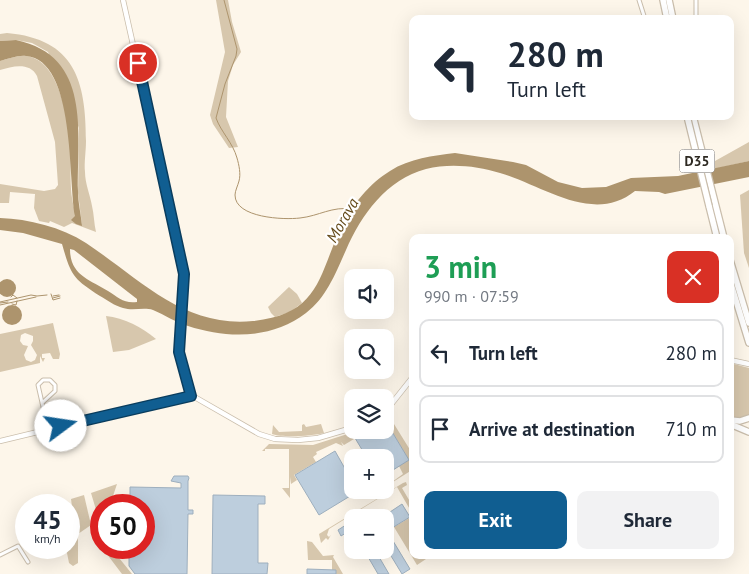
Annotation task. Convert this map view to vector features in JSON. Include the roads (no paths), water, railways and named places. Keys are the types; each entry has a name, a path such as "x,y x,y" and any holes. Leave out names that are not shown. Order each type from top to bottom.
{"highway":[{"path":"663,0 666,15"},
{"path":"670,0 672,15"},
{"name":"D35","path":"689,120 712,206 722,234"},
{"name":"D35","path":"694,120 717,234"},
{"path":"734,273 749,323"},
{"path":"734,294 749,343"},
{"path":"734,422 749,418"},
{"path":"734,424 749,432"}],"main road":[{"path":"123,0 182,261 184,292 180,357 191,396"},
{"path":"734,361 749,364"},
{"path":"394,400 409,382"},
{"path":"0,441 191,396 259,434 275,439 298,440 318,438 344,430"}],"street":[{"path":"640,0 644,15"},
{"path":"696,0 696,15"},
{"path":"42,403 55,390 54,383 50,380 45,380 38,385 42,403 48,429"},
{"path":"0,555 18,546 28,562"}],"waterway":[{"name":"Morava","path":"224,0 237,49 216,118 233,147 238,161 240,175 235,193 237,203 251,213 272,218 293,219 332,210 352,209"},
{"path":"51,294 53,300 60,298"},
{"path":"11,297 13,295 17,298"},
{"path":"0,302 31,295 47,295"},
{"path":"53,296 59,295"},
{"path":"53,298 60,296"},
{"path":"0,305 36,297"},
{"path":"12,304 16,305 17,301"},
{"path":"0,303 8,302"}]}
